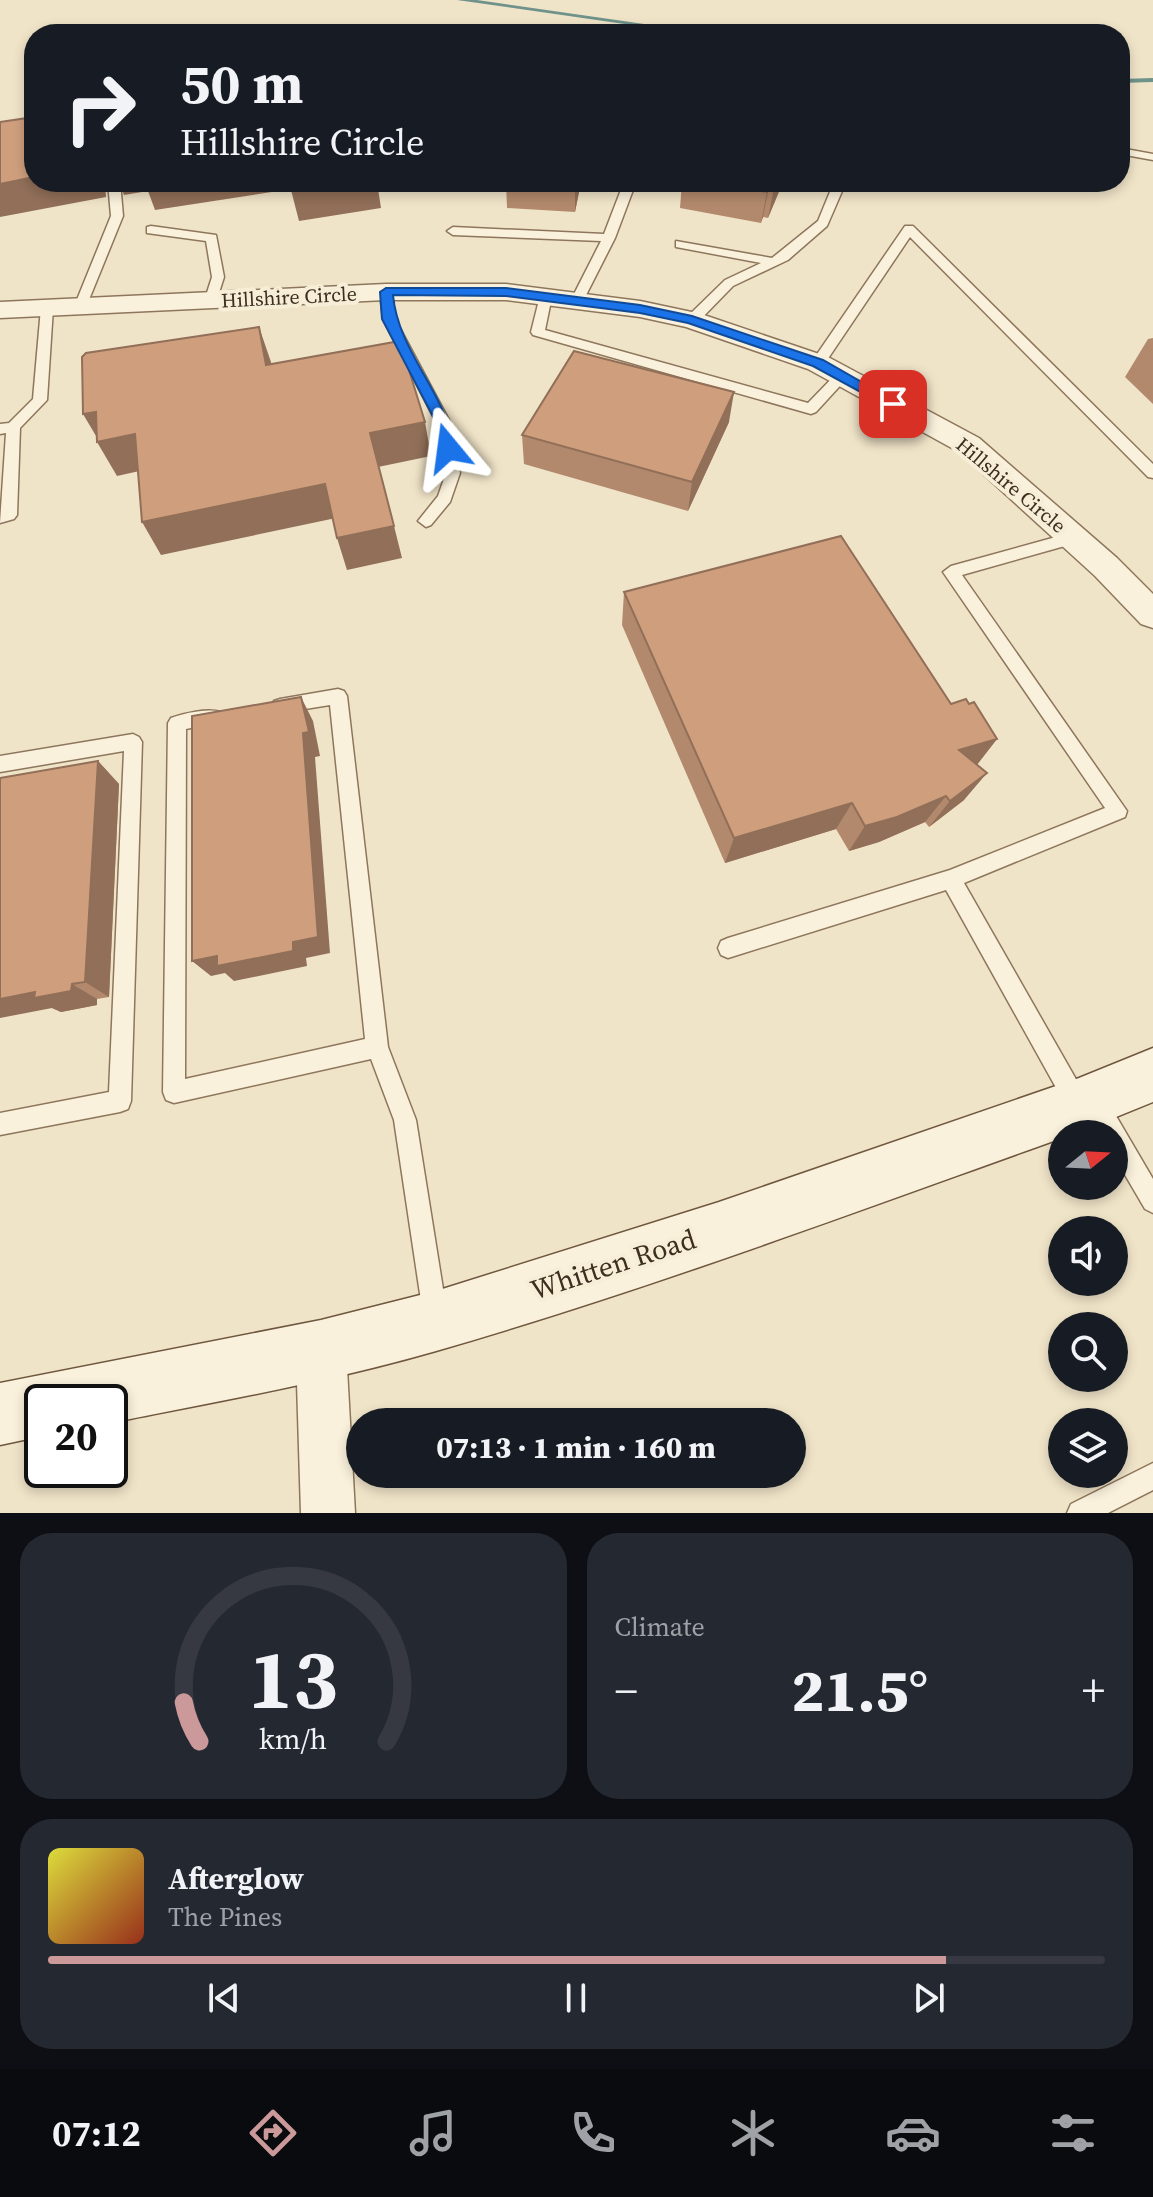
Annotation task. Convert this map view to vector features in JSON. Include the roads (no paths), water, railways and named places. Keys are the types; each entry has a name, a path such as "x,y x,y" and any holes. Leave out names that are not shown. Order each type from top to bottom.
{"main road":[{"name":"Whitten Road","path":"128,1388 321,1350 436,1321 719,1231 1086,1102 1153,1075"},
{"path":"0,1414 24,1409"}],"street":[{"name":"Hillshire Circle","path":"0,310 386,292 506,292 640,309 692,320 818,363 969,445 1074,538 1153,615"},
{"path":"321,1350 328,1513"}],"lane":[{"path":"1130,153 1153,157"},
{"path":"80,307 117,216 115,192"},
{"path":"576,302 609,238 626,192"},
{"path":"692,320 729,283 784,257 823,223 836,192"},
{"path":"818,363 909,229 1153,473"},
{"path":"151,230 212,238 218,277 210,302"},
{"path":"453,231 609,238"},
{"path":"680,244 774,262"},
{"path":"386,292 389,319 443,422 453,473 445,498 426,521"},
{"path":"546,296 538,332 811,409 842,376"},
{"path":"0,517 9,515 6,428 40,400 47,308"},
{"path":"728,948 951,879 1118,811 951,572 1074,538"},
{"path":"265,708 338,696 377,1047 405,1120 436,1321"},
{"path":"236,713 177,723 174,1092 377,1047"},
{"path":"0,764 133,742 120,1101 0,1124"},
{"path":"951,879 1086,1102 1153,1201"},
{"path":"1080,1513 1153,1476"}],"waterway":[{"path":"461,0 637,24"},
{"path":"1130,81 1153,80"}]}
